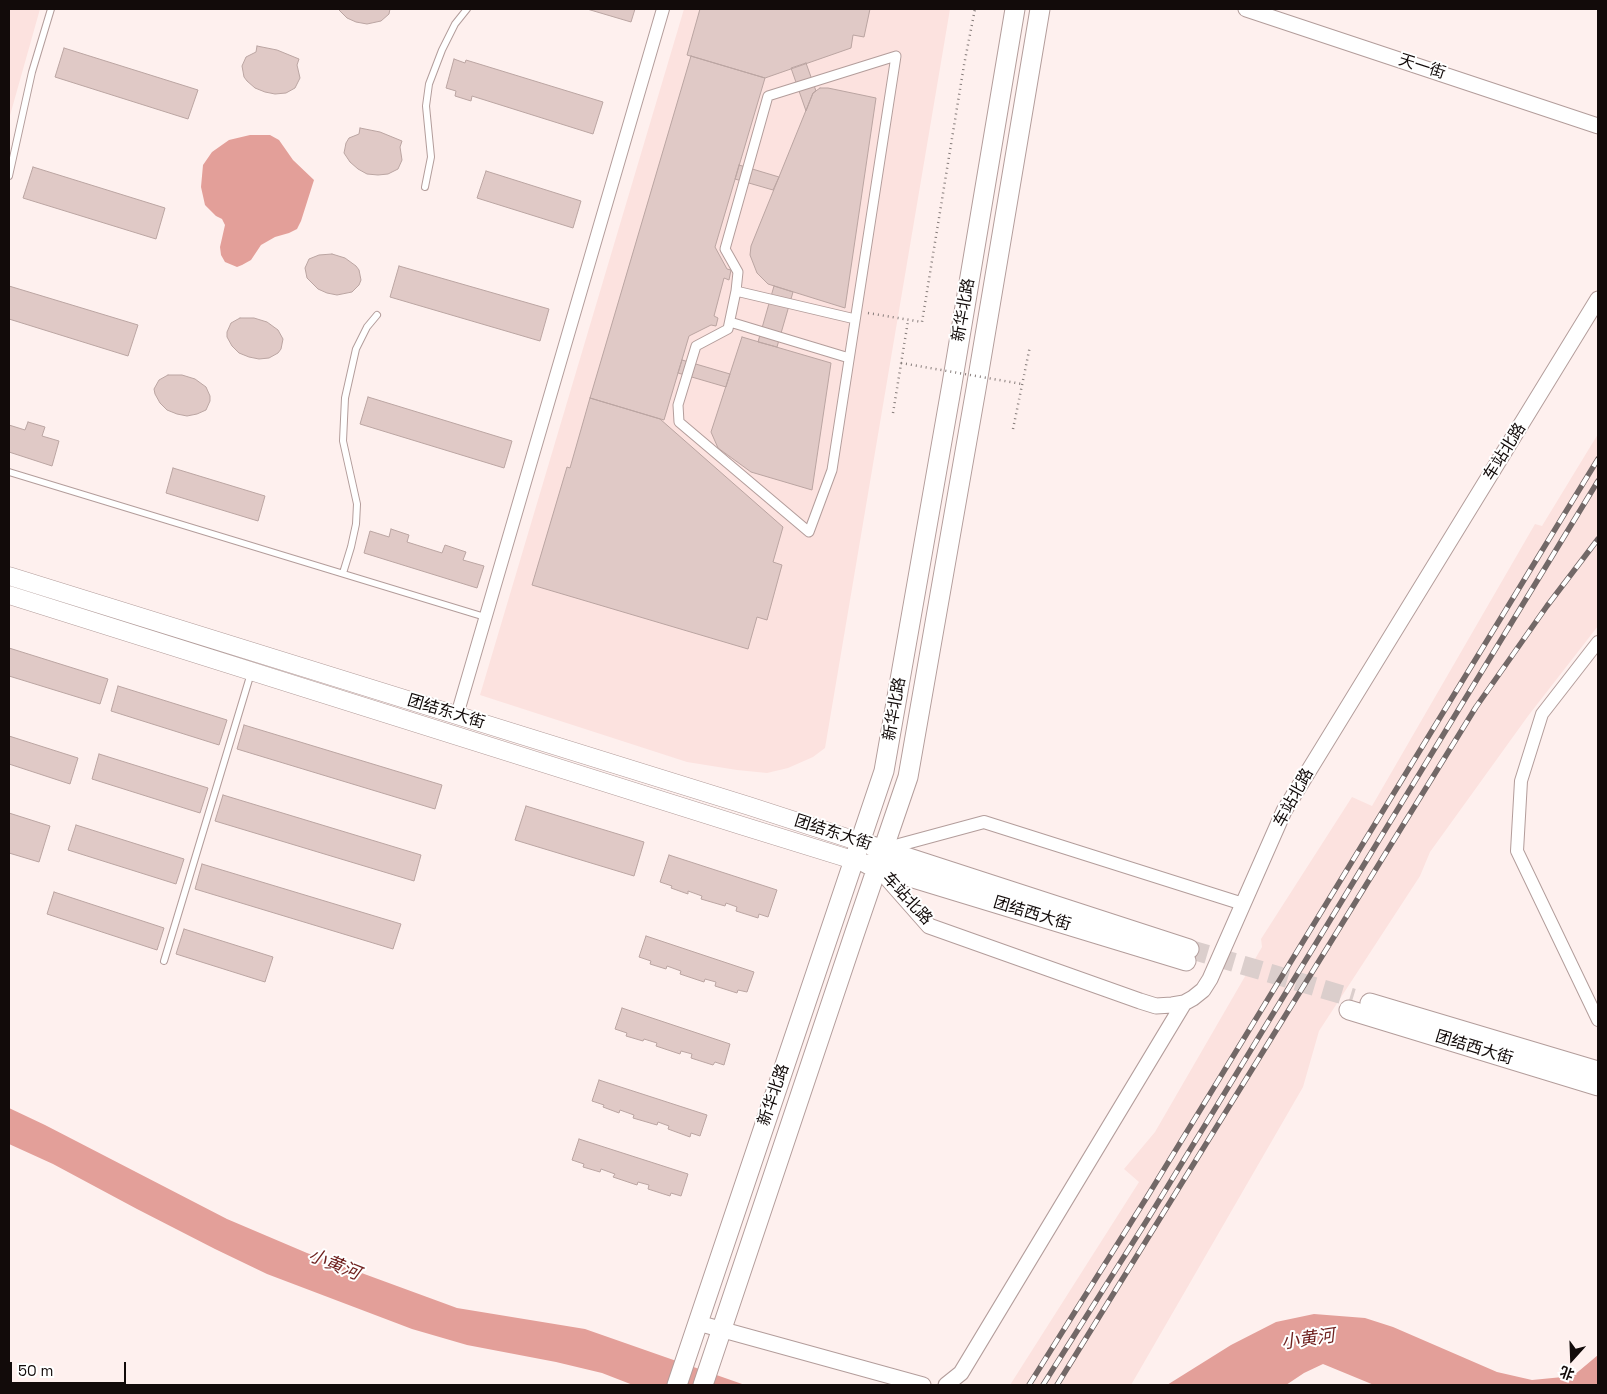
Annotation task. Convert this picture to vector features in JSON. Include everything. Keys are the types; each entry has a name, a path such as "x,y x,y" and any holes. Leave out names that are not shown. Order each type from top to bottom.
{"main road":[{"name":"新华北路","path":"677,1385 884,771 1015,9"},
{"name":"新华北路","path":"703,1385 908,778 975,398 1040,9"},
{"name":"团结东大街","path":"9,576 457,715 880,858"},
{"name":"团结东大街","path":"9,595 714,817 857,851"},
{"name":"团结西大街","path":"880,858 1188,955"},
{"name":"团结西大街","path":"1598,1071 1351,1004 1598,1086"}],"street":[{"path":"457,715 663,9"},
{"name":"天一街","path":"1246,9 1598,126"},
{"path":"896,56 832,470 809,532 679,422 678,405 696,346 728,329 736,291 738,272 725,249 768,96 896,56"},
{"path":"736,291 856,315"},
{"name":"车站北路","path":"880,858 929,926 1140,1002 1156,1006 1184,1003 1203,990 1284,811 1598,299"},
{"path":"730,322 849,358"},
{"path":"1598,642 1542,714 1521,781 1517,851 1598,1020"},
{"path":"880,858 984,822 1243,904"},
{"path":"946,1385 961,1373 1184,1003"},
{"path":"698,1323 923,1385"}],"lane":[{"path":"9,176 32,72 51,9"},
{"path":"426,187 431,157 426,106 429,84 442,50 455,24 467,9"},
{"path":"343,573 356,524 357,504 343,441 345,398 356,349 367,327 377,315"},
{"path":"9,472 485,617"},
{"path":"164,962 252,671"}],"path":[{"path":"856,315 922,322 975,9"},
{"path":"893,413 908,320"},
{"path":"1013,428 1030,346"},
{"path":"901,363 1022,384"}],"shaded area":[{"path":"9,9 40,9 9,119"},
{"path":"684,9 950,9 825,748 813,757 788,768 767,773 687,762 480,695"},
{"path":"1598,434 1598,626 1528,716 1430,852 1420,876 1319,1031 1303,1087 1131,1385 1010,1385 1139,1182 1124,1169 1155,1132 1262,947 1261,939 1352,797 1372,806 1535,524 1542,526"}],"water":[{"path":"250,135 270,135 279,140 293,160 314,180 297,229 275,237 261,245 251,260 237,267 225,262 221,255 220,247 225,225 222,219 205,205 201,187 203,165 212,152 229,140"},
{"name":"小黄河","path":"9,1108 227,1219 307,1253 457,1308 585,1329 745,1385 633,1385 602,1373 467,1345 412,1329 267,1274 137,1209 53,1164 9,1144"},
{"name":"小黄河","path":"1314,1314 1365,1318 1393,1327 1497,1372 1532,1380 1573,1376 1598,1355 1598,1385 1374,1385 1323,1364 1304,1373 1286,1385 1167,1385 1231,1345 1276,1322"}],"building":[{"path":"338,9 390,9 389,14 381,21 367,24 347,18"},
{"path":"587,9 635,9 631,22"},
{"path":"700,9 870,9 864,37 853,35 851,48 765,78 687,55"},
{"path":"257,46 277,50 299,59 297,65 300,78 295,88 286,93 275,94 255,88 247,81 244,77 242,66 246,57 256,52"},
{"path":"64,48 198,90 188,119 55,77"},
{"path":"691,56 765,78 715,247 727,269 731,270 729,280 724,278 714,316 718,318 716,326 711,325 689,336 664,420 590,398"},
{"path":"454,59 465,63 466,60 603,102 593,134 472,96 471,101 455,96 456,91 446,88"},
{"path":"806,63 816,91 813,93 806,111 791,68"},
{"path":"820,88 876,98 845,308 768,284 757,273 750,255 751,246 813,93"},
{"path":"360,128 380,132 402,141 400,147 402,160 398,169 388,174 367,174 350,162 344,153 346,143 349,138 359,134"},
{"path":"739,165 779,177 773,190 735,179"},
{"path":"33,167 165,208 156,239 23,198"},
{"path":"486,171 581,201 573,228 477,198"},
{"path":"332,254 345,258 359,270 361,280 352,292 337,295 327,293 318,289 307,278 305,268 309,259 319,255"},
{"path":"399,266 549,309 540,341 390,297"},
{"path":"9,286 138,325 128,356 9,319"},
{"path":"774,286 793,292 777,347 758,342"},
{"path":"240,318 254,318 267,322 278,330 283,339 278,353 269,358 259,359 239,353 232,346 227,337 227,332 231,323"},
{"path":"742,337 831,363 812,490 751,472 718,448 711,432"},
{"path":"682,360 730,374 726,387 678,373"},
{"path":"168,375 182,375 195,379 206,387 210,401 206,410 187,416 167,410 160,403 154,389 159,380"},
{"path":"368,397 512,441 504,468 360,424"},
{"path":"590,398 660,419 783,527 773,562 782,565 767,620 757,617 748,649 532,585 567,467 570,468"},
{"path":"28,422 45,427 42,436 59,441 52,466 9,452 9,425 25,430"},
{"path":"173,468 265,496 258,521 166,493"},
{"path":"391,529 409,535 407,542 442,553 445,545 466,552 463,560 484,566 477,588 364,553 370,531 389,537"},
{"path":"9,648 108,679 100,704 9,676"},
{"path":"118,686 227,720 219,745 111,711"},
{"path":"244,725 442,785 435,809 237,749"},
{"path":"9,736 78,758 70,784 9,764"},
{"path":"99,754 208,788 200,813 92,779"},
{"path":"223,795 421,855 414,881 215,821"},
{"path":"526,806 644,842 634,876 515,840"},
{"path":"9,813 50,826 39,862 9,853"},
{"path":"76,825 184,859 176,884 68,850"},
{"path":"669,855 777,890 768,917 759,914 758,918 736,911 737,907 726,903 725,906 701,899 702,896 688,891 688,894 660,882"},
{"path":"202,864 401,924 393,949 195,889"},
{"path":"54,892 164,928 157,950 47,914"},
{"path":"184,929 273,957 265,982 176,954"},
{"path":"646,936 754,972 747,992 738,990 737,993 715,986 716,982 705,979 704,982 680,974 681,971 667,966 666,969 650,964 651,961 639,957"},
{"path":"622,1008 730,1044 724,1065 715,1062 713,1065 691,1058 692,1054 681,1051 680,1054 656,1046 657,1043 626,1036 627,1033 615,1029"},
{"path":"599,1080 707,1115 700,1136 691,1133 690,1137 668,1129 669,1126 658,1122 657,1125 633,1118 634,1115 620,1110 619,1113 592,1101"},
{"path":"579,1139 688,1174 681,1196 671,1193 670,1196 648,1189 649,1185 638,1182 637,1185 613,1177 615,1174 601,1169 600,1172 583,1167 584,1164 572,1160"}],"tunnel":[{"path":"1189,949 1353,998"}],"railway":[{"path":"1029,1385 1147,1197 1598,459"},
{"path":"1043,1385 1149,1217 1598,481"},
{"path":"1057,1385 1476,707 1547,606 1598,539"}]}
